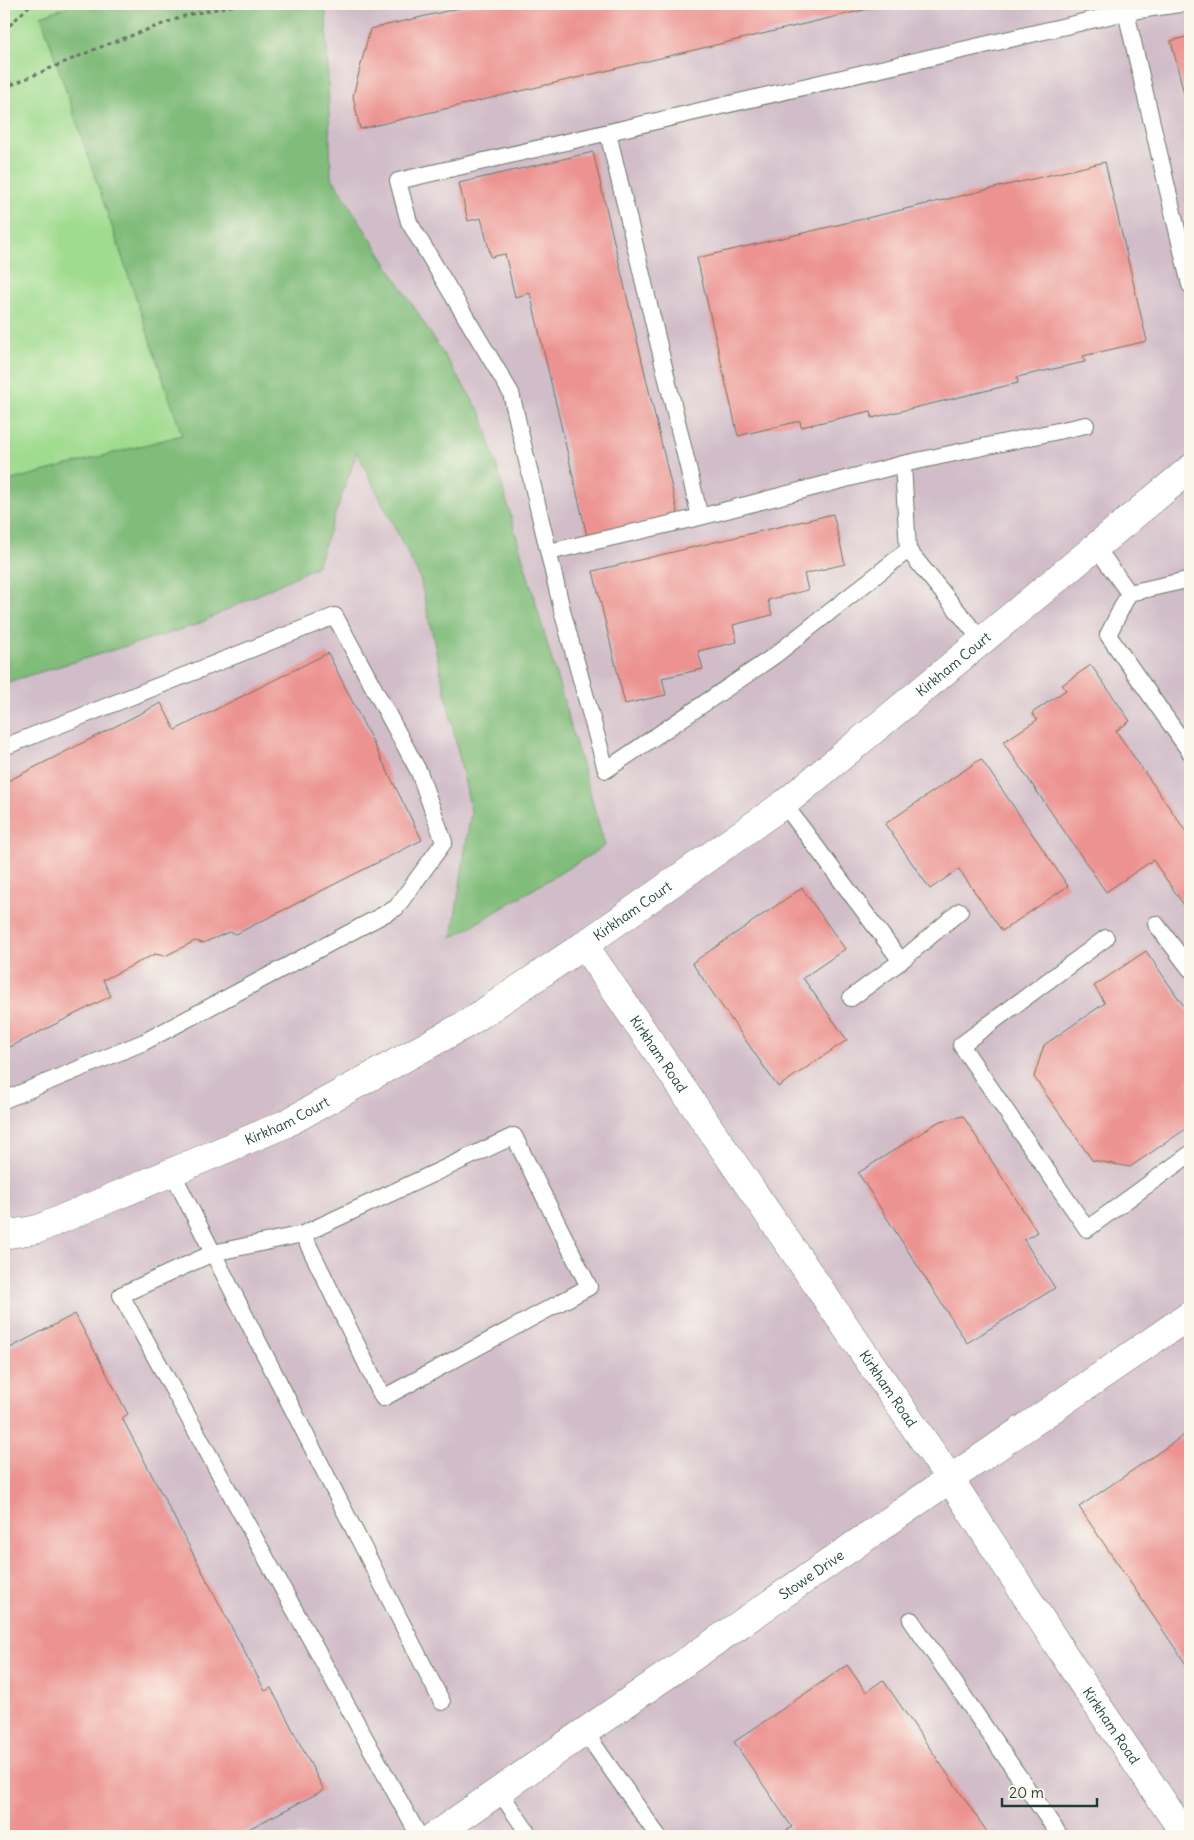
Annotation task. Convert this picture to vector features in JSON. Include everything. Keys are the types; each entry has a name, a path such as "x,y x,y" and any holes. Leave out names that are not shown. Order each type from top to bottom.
{"street":[{"name":"Kirkham Court","path":"4,1235 38,1229 285,1124 468,1024 784,804 1190,469"},
{"name":"Kirkham Road","path":"584,945 950,1479 1079,1679 1184,1833"},
{"name":"Stowe Drive","path":"434,1836 1190,1315"}],"lane":[{"path":"908,550 774,656 606,770 563,614 511,393 410,222 398,181 1126,12 1179,4"},
{"path":"1126,12 1189,278"},
{"path":"608,132 700,517"},
{"path":"548,552 700,517 902,464 1086,425"},
{"path":"902,464 908,550 982,641"},
{"path":"1096,547 1130,593"},
{"path":"1130,593 1187,580 1190,584"},
{"path":"1130,593 1108,636 1190,752"},
{"path":"4,747 335,616 419,772 444,842 396,908 144,1042 4,1100"},
{"path":"784,804 901,961"},
{"path":"852,998 901,961 960,911"},
{"path":"1156,924 1190,969"},
{"path":"1106,938 960,1045 1087,1229 1190,1154"},
{"path":"303,1234 383,1398 589,1287 514,1136 303,1234 213,1253 121,1296 419,1836"},
{"path":"172,1172 442,1702"},
{"path":"911,1620 1060,1836"},
{"path":"584,1732 658,1836"},
{"path":"499,1791 530,1836"}],"path":[{"path":"4,31 31,4"},
{"path":"4,88 98,48 187,15 241,4"}],"shaded area":[{"path":"95,4 1190,4 1190,1836 4,1836 4,527"}],"green space":[{"path":"4,4 74,4 41,16 182,435 4,482"},
{"path":"74,4 313,4 326,10 331,176 482,415 605,846 452,938 471,811 420,578 357,452 317,566 196,625 4,683 4,482 182,435 41,16"}],"building":[{"path":"477,4 889,4 360,129 353,96 370,29"},
{"path":"1190,36 1190,118 1171,41"},
{"path":"593,152 678,514 587,536 530,293 515,297 505,254 491,257 481,218 468,221 459,183"},
{"path":"1105,162 1147,341 1083,356 1085,362 1017,377 1018,383 872,418 871,411 801,427 800,421 738,436 697,258"},
{"path":"833,514 845,564 804,574 808,590 768,600 772,615 733,625 737,642 698,651 703,669 662,678 666,695 625,704 593,571"},
{"path":"328,653 422,840 236,934 229,932 203,943 195,941 165,956 155,954 103,980 111,996 4,1050 4,783 161,703 175,730"},
{"path":"1091,665 1130,721 1116,731 1190,835 1190,911 1188,911 1153,860 1106,892 1003,742 1037,720 1032,713 1066,690 1062,685"},
{"path":"981,759 1068,886 1002,931 959,869 930,889 885,824"},
{"path":"802,888 845,949 803,978 847,1040 778,1087 692,963"},
{"path":"1146,951 1190,1015 1190,1126 1130,1167 1092,1160 1034,1077 1044,1045 1105,1003 1094,986"},
{"path":"963,1116 1037,1232 1024,1240 1055,1288 967,1343 858,1173 940,1121"},
{"path":"75,1314 128,1414 122,1418 265,1691 271,1688 324,1790 235,1836 4,1836 4,1351"},
{"path":"1190,1431 1190,1670 1079,1507"},
{"path":"847,1665 866,1692 883,1680 990,1836 778,1836 792,1827 734,1742"},
{"path":"996,1832 999,1836 990,1836"}]}
